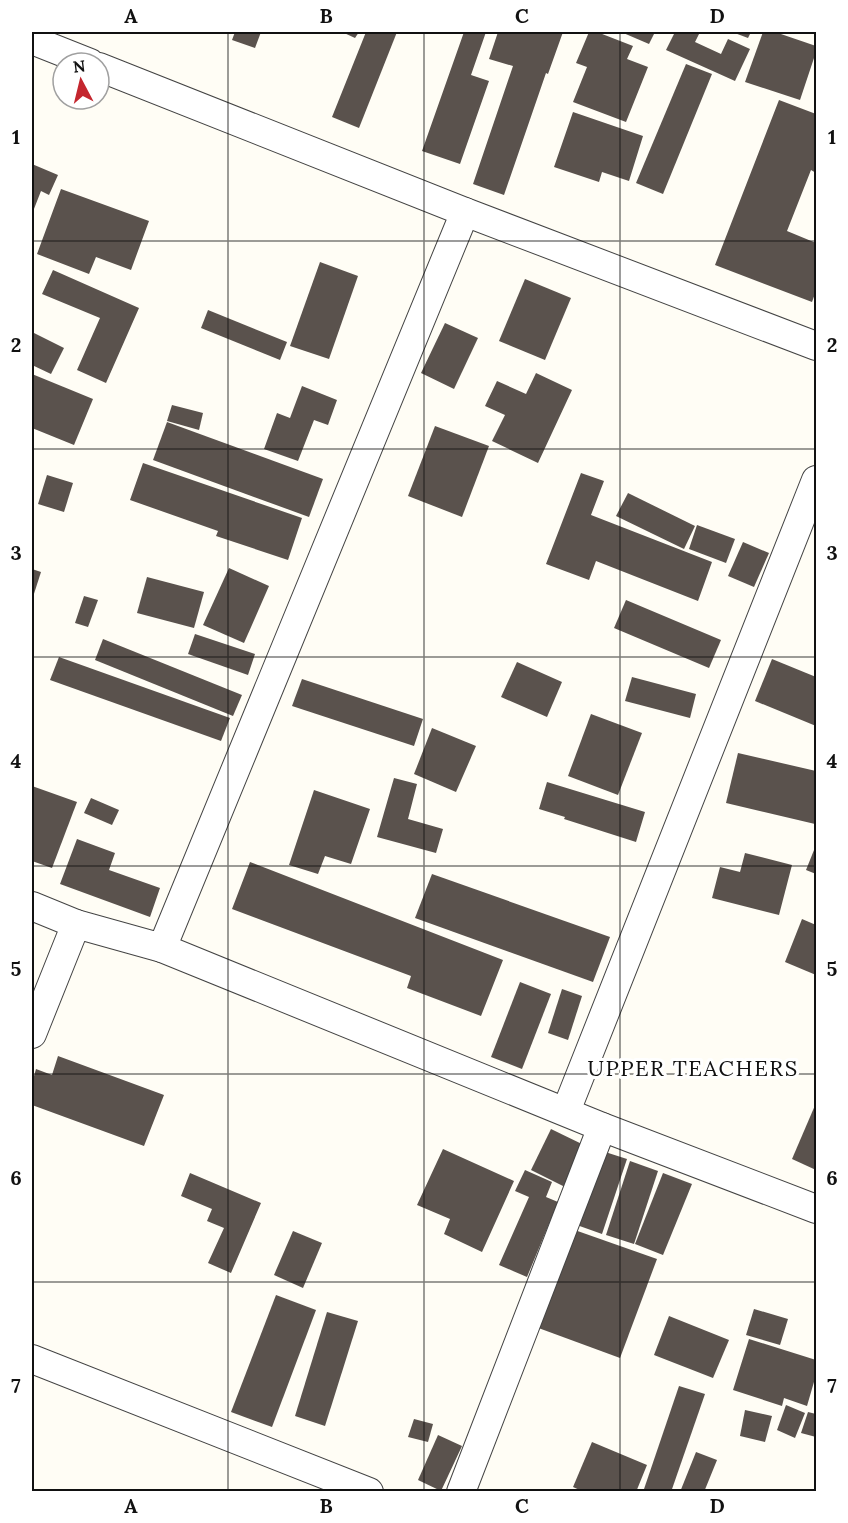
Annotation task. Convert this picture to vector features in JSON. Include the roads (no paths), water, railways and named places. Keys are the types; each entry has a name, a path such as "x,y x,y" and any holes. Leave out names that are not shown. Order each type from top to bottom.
{"street":[{"path":"32,40 60,51"},
{"path":"111,72 465,212 816,346"},
{"path":"162,948 465,212"},
{"path":"566,1111 816,480"},
{"path":"32,906 76,924 162,948 602,1127 816,1209"},
{"path":"32,1034 76,924"},
{"path":"461,1491 602,1127"},
{"path":"32,1359 369,1491"}],"district":[{"name":"UPPER TEACHERS","path":"693,1068"}]}
